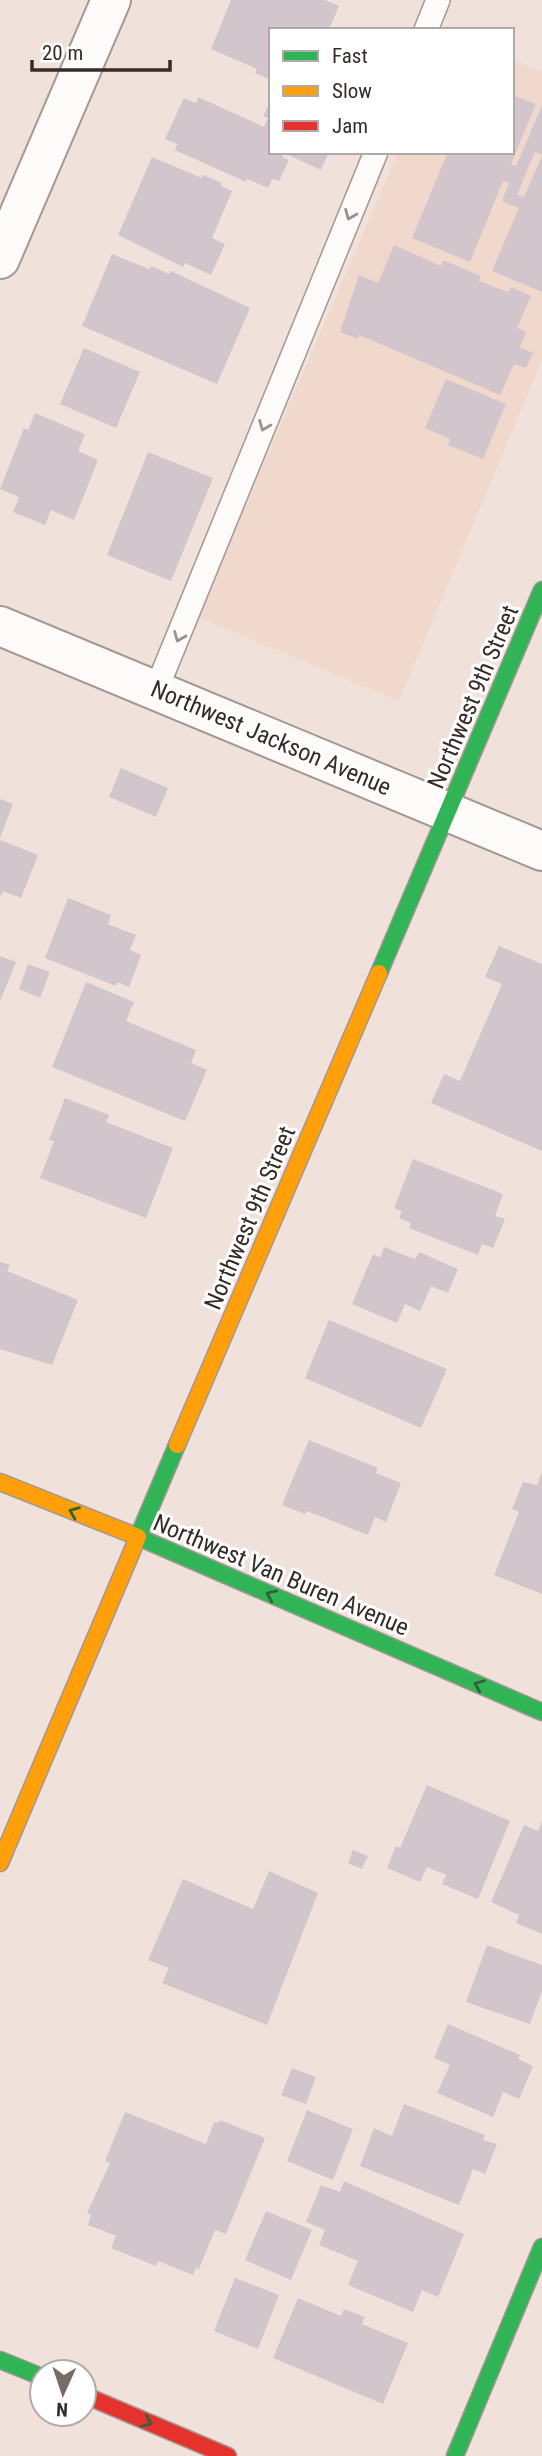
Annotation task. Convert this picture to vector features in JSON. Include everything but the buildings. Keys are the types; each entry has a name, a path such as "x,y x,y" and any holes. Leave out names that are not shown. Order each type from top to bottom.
{"main road":[{"name":"Northwest 9th Street","path":"0,1864 542,590"},
{"name":"Northwest Van Buren Avenue","path":"0,1482 138,1537 542,1712"},
{"path":"455,2456 542,2247"},
{"path":"0,2360 28,2372"},
{"path":"98,2401 228,2456"}],"street":[{"path":"0,259 111,0"},
{"name":"Northwest Jackson Avenue","path":"0,626 542,850"}],"lane":[{"path":"427,28 438,0"},
{"path":"156,690 375,154"}],"shaded area":[{"path":"514,60 542,72 542,360 399,701 198,617 397,154 514,154"}],"traffic: fast":[{"path":"379,973 542,590"},
{"path":"177,1445 138,1537 542,1712"},
{"path":"455,2456 542,2247"},
{"path":"0,2360 28,2371"}],"traffic: slow":[{"path":"177,1445 379,973"},
{"path":"0,1482 138,1537 0,1863"}],"traffic: jam":[{"path":"98,2401 228,2456"}]}
